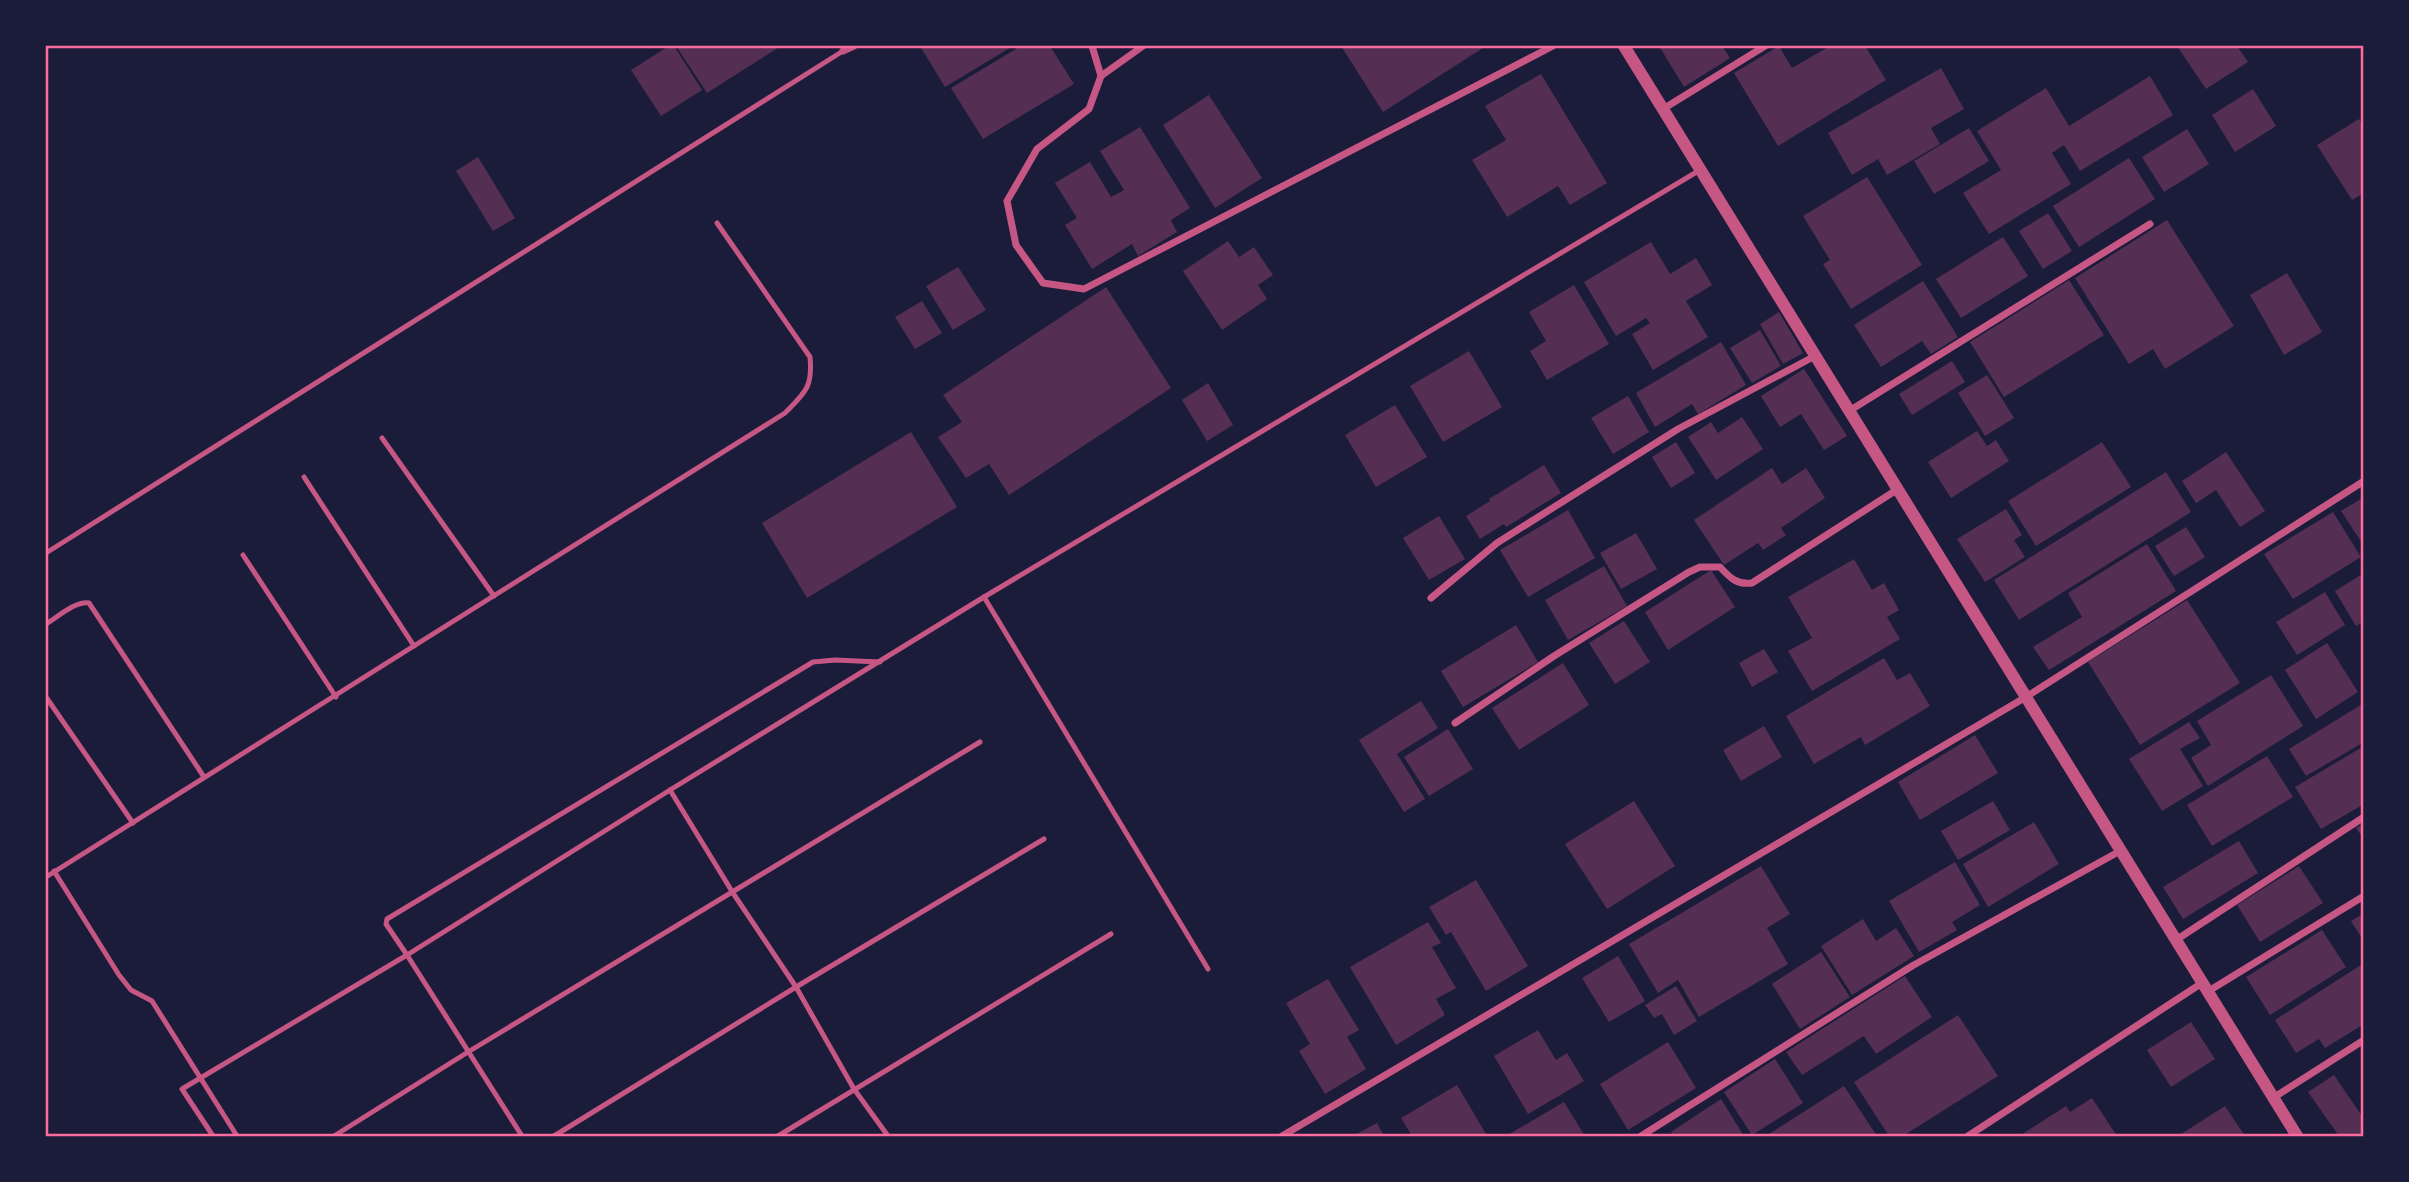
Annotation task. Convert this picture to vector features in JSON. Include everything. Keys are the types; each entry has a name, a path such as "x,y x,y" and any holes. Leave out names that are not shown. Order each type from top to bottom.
{"street":[{"path":"843,51 854,46"},
{"path":"1093,46 1101,76"},
{"path":"1143,46 1101,76 1089,109 1037,149 1007,201 1016,245 1043,283 1084,289 1553,46"},
{"path":"1624,46 2297,1136"},
{"path":"1663,109 1765,46"},
{"path":"1849,411 2150,224"},
{"path":"1431,598 1497,543 1678,429 1815,356"},
{"path":"1282,1136 2026,697 2364,481"},
{"path":"1455,723 1554,656 1689,572 1700,567 1720,567 1733,581 1752,583 1898,489"},
{"path":"2176,940 2364,817"},
{"path":"1641,1136 1912,965 2120,850"},
{"path":"1968,1136 2205,988 2364,896"},
{"path":"2273,1098 2364,1040"}],"lane":[{"path":"46,553 843,51"},
{"path":"213,1136 182,1089 200,1077 407,955 984,597 1700,169"},
{"path":"46,877 785,413 804,394 812,378 810,357 717,223"},
{"path":"382,438 494,596"},
{"path":"304,477 414,646"},
{"path":"243,555 336,697"},
{"path":"984,597 1208,969"},
{"path":"46,624 76,605 89,603 204,777"},
{"path":"522,1136 389,930 387,919 813,662 880,662"},
{"path":"46,697 133,822"},
{"path":"334,1136 980,742"},
{"path":"670,790 733,893 796,987 854,1089 888,1136"},
{"path":"554,1136 1044,839"},
{"path":"54,871 119,975 131,990 152,1001 237,1136"},
{"path":"778,1136 1111,934"}],"building":[{"path":"669,46 674,46 702,90 661,116 631,70"},
{"path":"676,46 781,46 707,93"},
{"path":"920,46 1013,46 945,87"},
{"path":"1021,46 1050,46 1074,84 983,139 951,88"},
{"path":"1341,46 1486,46 1383,112"},
{"path":"1659,46 1722,46 1730,58 1684,87"},
{"path":"1779,46 1792,68 1830,46 1865,46 1886,80 1778,146 1734,73"},
{"path":"2177,46 2237,46 2248,62 2206,89"},
{"path":"1941,68 1964,109 1931,128 1940,144 1887,175 1878,159 1852,175 1828,133"},
{"path":"1541,74 1607,183 1570,205 1558,186 1507,217 1472,160 1506,140 1485,106"},
{"path":"2150,76 2173,115 2080,171 2064,145 2052,153 2071,184 1989,234 1963,193 2001,170 1977,131 2046,88 2069,126"},
{"path":"2253,89 2276,126 2235,152 2212,115"},
{"path":"1209,95 1262,178 1215,208 1163,125"},
{"path":"2359,119 2364,127 2364,193 2352,200 2317,145"},
{"path":"1140,127 1190,208 1171,220 1177,232 1138,256 1132,244 1092,269 1065,225 1077,218 1055,183 1090,162 1111,197 1124,190 1100,151"},
{"path":"1969,128 1989,161 1934,194 1914,161"},
{"path":"2187,129 2209,164 2164,192 2142,157"},
{"path":"478,157 515,218 493,231 456,171"},
{"path":"2129,158 2155,199 2079,247 2053,206"},
{"path":"1867,177 1922,265 1851,309 1823,264 1830,260 1803,216"},
{"path":"2048,213 2072,251 2043,269 2019,231"},
{"path":"2167,220 2234,326 2165,369 2153,349 2129,364 2075,278"},
{"path":"2003,237 2028,276 1961,318 1936,279"},
{"path":"1228,241 1239,257 1254,247 1273,275 1258,285 1267,299 1222,330 1183,271"},
{"path":"1651,242 1670,274 1696,258 1712,285 1686,301 1708,337 1653,370 1632,334 1650,323 1646,318 1616,336 1584,282"},
{"path":"958,267 986,310 953,330 926,286"},
{"path":"2287,273 2322,332 2284,355 2250,295"},
{"path":"2069,280 2104,335 2004,397 1970,342"},
{"path":"1923,281 1958,337 1931,354 1922,341 1881,367 1854,325"},
{"path":"1574,285 1609,344 1547,380 1530,351 1546,341 1529,312"},
{"path":"1106,287 1171,388 1009,495 989,464 966,478 938,437 962,422 943,395"},
{"path":"922,301 942,333 915,349 895,317"},
{"path":"1779,312 1803,353 1783,364 1760,324"},
{"path":"1760,330 1781,366 1752,383 1730,348"},
{"path":"1721,342 1746,385 1698,414 1692,404 1655,427 1636,393"},
{"path":"1469,351 1502,407 1443,442 1410,386"},
{"path":"1952,361 1965,382 1912,415 1899,394"},
{"path":"1804,369 1847,436 1824,450 1801,414 1780,427 1761,396"},
{"path":"1987,375 2014,418 1985,436 1958,393"},
{"path":"1208,383 1233,425 1207,441 1182,400"},
{"path":"1628,396 1649,432 1613,454 1591,418"},
{"path":"1395,405 1427,457 1376,487 1345,435"},
{"path":"1742,417 1763,449 1716,480 1688,437 1711,422 1718,433"},
{"path":"1977,431 1987,446 1996,440 2009,461 1951,498 1928,462"},
{"path":"911,432 957,507 807,598 762,523"},
{"path":"1676,442 1695,473 1671,488 1652,457"},
{"path":"2102,442 2131,487 2036,546 2008,501"},
{"path":"2226,452 2265,511 2240,527 2216,490 2196,503 2182,481"},
{"path":"1544,465 1561,493 1506,527 1504,524 1480,539 1466,516"},
{"path":"1772,468 1782,484 1806,468 1825,498 1781,528 1786,535 1763,550 1758,543 1724,565 1694,520"},
{"path":"2166,472 2191,512 2019,620 1994,580"},
{"path":"2364,497 2364,546 2341,511"},
{"path":"2006,509 2022,535 2014,540 2025,557 1985,582 1957,539"},
{"path":"1568,510 1595,558 1528,597 1500,550"},
{"path":"2333,512 2361,557 2293,599 2264,554"},
{"path":"1439,516 1465,559 1429,580 1403,538"},
{"path":"2186,527 2205,557 2174,576 2155,546"},
{"path":"1636,533 1657,569 1621,589 1600,553"},
{"path":"2147,544 2176,591 2049,670 2033,647 2082,617 2068,593"},
{"path":"1854,559 1872,590 1884,583 1899,610 1887,617 1900,639 1812,691 1788,651 1812,638 1788,597"},
{"path":"1604,566 1627,606 1568,640 1545,600"},
{"path":"1711,570 1735,607 1668,650 1645,612"},
{"path":"2364,573 2364,621 2356,626 2335,591"},
{"path":"2325,592 2345,625 2297,655 2276,622"},
{"path":"2187,600 2240,683 2140,745 2088,662"},
{"path":"1624,621 1650,662 1615,684 1589,643"},
{"path":"1516,625 1538,662 1463,707 1441,671"},
{"path":"2327,643 2358,692 2316,719 2285,670"},
{"path":"1764,649 1778,672 1752,687 1739,663"},
{"path":"1884,658 1897,680 1910,673 1930,706 1865,745 1861,737 1814,764 1786,716"},
{"path":"1563,663 1589,705 1519,750 1492,708"},
{"path":"2271,675 2303,726 2208,786 2191,758 2211,745 2197,721"},
{"path":"1421,701 1438,728 1397,754 1425,799 1404,812 1359,740"},
{"path":"2364,703 2364,742 2306,776 2289,749"},
{"path":"2189,722 2200,738 2180,749 2203,786 2162,811 2129,759"},
{"path":"1764,726 1782,757 1741,781 1723,750"},
{"path":"1448,729 1473,769 1429,796 1404,757"},
{"path":"1975,735 1998,773 1920,820 1898,782"},
{"path":"2364,746 2364,804 2321,829 2295,787"},
{"path":"2267,756 2293,797 2212,846 2187,805"},
{"path":"1634,801 1675,866 1607,909 1565,844"},
{"path":"1993,801 2010,830 1958,860 1941,831"},
{"path":"2034,822 2059,864 1988,907 1963,864"},
{"path":"2364,823 2364,839 2356,828"},
{"path":"2239,841 2258,873 2183,919 2163,887"},
{"path":"1955,862 1980,905 1952,922 1957,930 1919,952 1889,901"},
{"path":"1761,866 1790,914 1767,928 1788,964 1699,1017 1678,980 1658,993 1629,944"},
{"path":"2299,866 2323,903 2260,942 2237,905"},
{"path":"1476,880 1528,966 1486,991 1451,932 1446,935 1429,907"},
{"path":"2364,913 2364,942 2351,921"},
{"path":"1863,919 1876,941 1896,928 1914,956 1852,995 1821,946"},
{"path":"1428,922 1441,943 1432,947 1456,988 1436,999 1445,1015 1396,1045 1350,967"},
{"path":"2322,930 2346,967 2270,1015 2246,977"},
{"path":"1821,952 1850,997 1800,1029 1772,984"},
{"path":"1618,956 1645,1001 1609,1022 1582,978"},
{"path":"2364,963 2364,1024 2325,1048 2319,1039 2296,1053 2275,1020"},
{"path":"1905,976 1932,1017 1876,1054 1864,1036 1802,1075 1786,1052"},
{"path":"1328,979 1359,1030 1347,1037 1366,1069 1325,1094 1299,1051 1310,1044 1286,1003"},
{"path":"1676,986 1697,1021 1674,1035 1662,1014 1654,1018 1645,1005"},
{"path":"1958,1015 1998,1076 1903,1136 1889,1136 1854,1082"},
{"path":"2191,1022 2215,1059 2171,1087 2147,1050"},
{"path":"1538,1030 1556,1060 1567,1053 1584,1081 1528,1114 1494,1056"},
{"path":"1668,1042 1696,1088 1628,1130 1600,1084"},
{"path":"1775,1059 1803,1103 1752,1135 1724,1092"},
{"path":"2334,1075 2364,1119 2364,1136 2339,1136 2308,1092"},
{"path":"1457,1085 1486,1134 1412,1136 1401,1118"},
{"path":"1844,1086 1877,1136 1766,1136"},
{"path":"2092,1098 2117,1136 2019,1136 2066,1106 2070,1112"},
{"path":"1721,1099 1744,1136 1674,1136 1671,1132"},
{"path":"1564,1102 1585,1136 1506,1136"},
{"path":"2225,1106 2245,1136 2178,1136"},
{"path":"1377,1123 1384,1136 1353,1136"}]}
